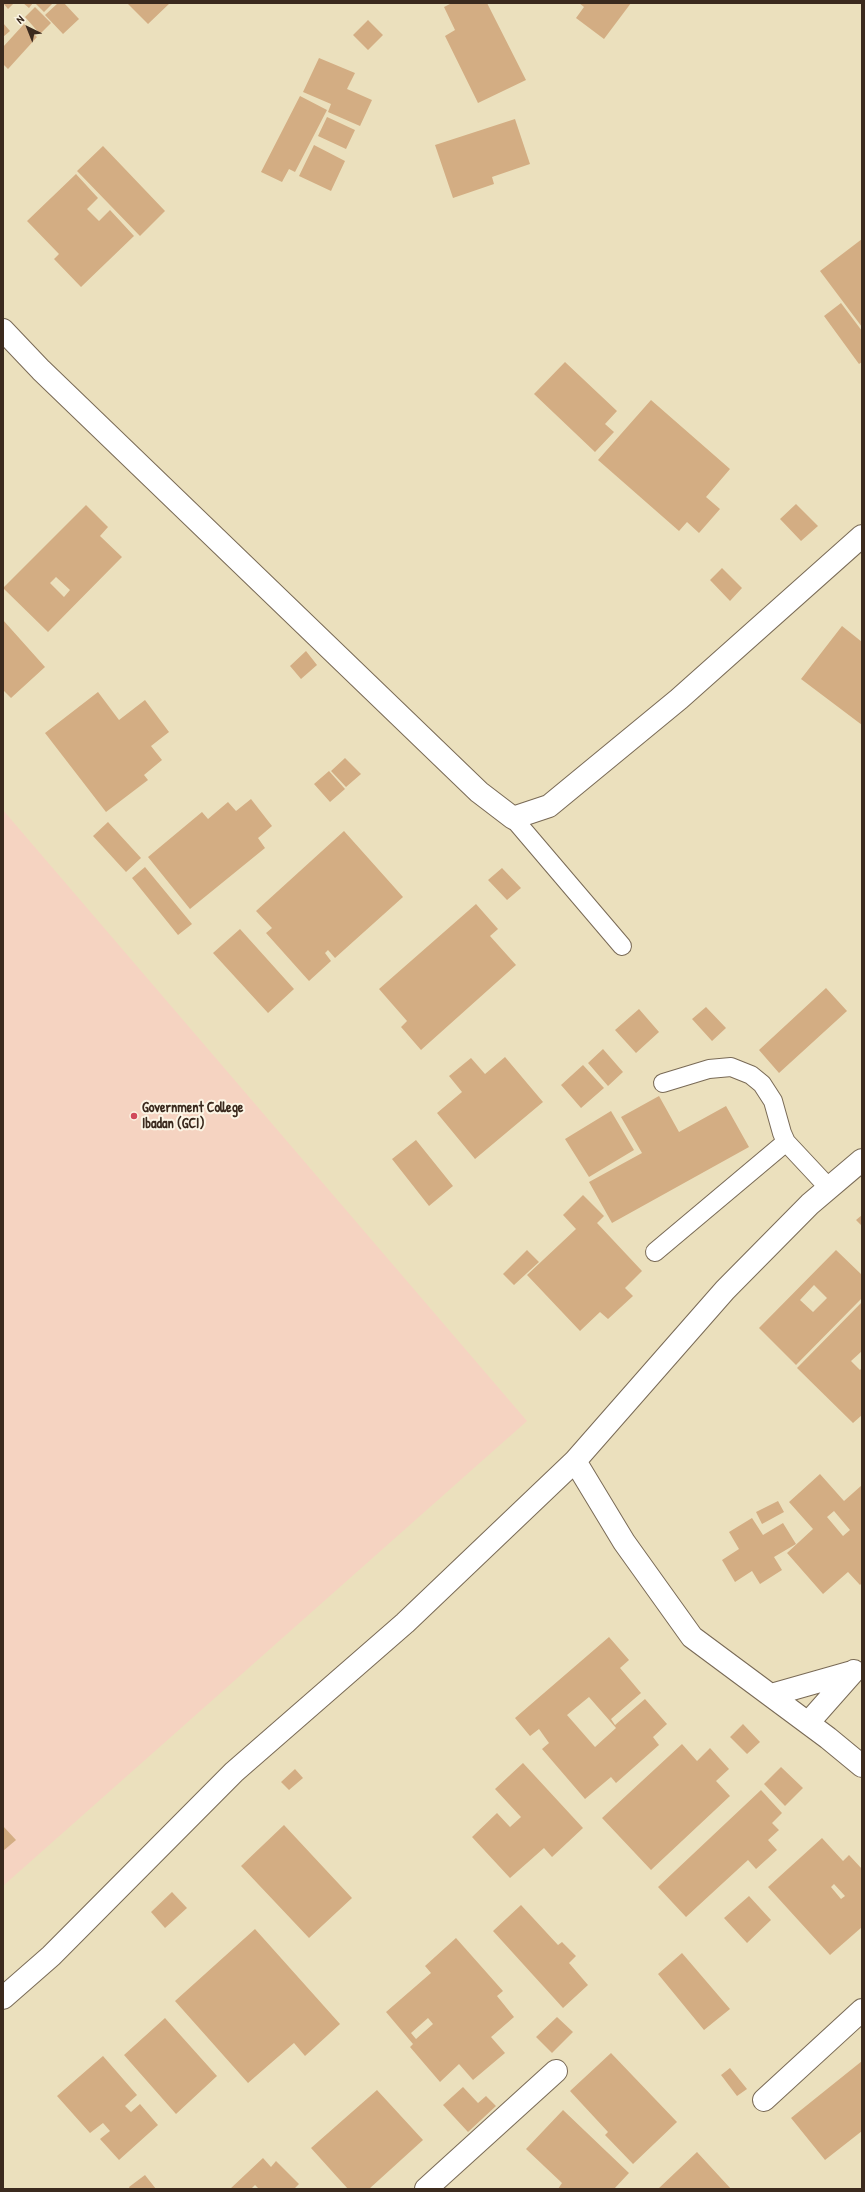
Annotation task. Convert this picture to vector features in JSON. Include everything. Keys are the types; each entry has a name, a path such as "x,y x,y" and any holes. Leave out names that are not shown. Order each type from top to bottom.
{"street":[{"path":"3,330 41,370 473,786 513,818 548,806 678,699 862,536"},
{"path":"3,1998 51,1956 234,1772 405,1623 576,1461 725,1290 810,1204 862,1160"},
{"path":"576,1461 624,1542 692,1637 808,1723 862,1766"},
{"path":"770,1695 857,1669"},
{"path":"808,1723 857,1669"},
{"path":"764,2100 862,2010"},
{"path":"426,2189 556,2072"}],"lane":[{"path":"513,818 622,946"},
{"path":"663,1083 709,1069 731,1067 751,1075 762,1084 773,1101 786,1142 829,1188"},
{"path":"655,1252 786,1142"}],"shaded area":[{"name":"Government College Ibadan (GCI)","path":"3,810 527,1421 3,1886"}],"building":[{"path":"3,3 14,3 8,9"},
{"path":"23,3 33,3 29,8"},
{"path":"35,3 53,3 44,12"},
{"path":"58,3 64,3 79,19 63,34 45,15"},
{"path":"127,3 170,3 148,24"},
{"path":"452,3 487,3 526,80 478,103 445,36 455,30 444,7"},
{"path":"579,3 631,3 604,39 576,18 584,7"},
{"path":"35,7 51,23 40,34 25,17"},
{"path":"368,20 383,35 368,50 353,35"},
{"path":"3,23 10,31 3,37"},
{"path":"24,24 37,37 8,69 3,64 3,47"},
{"path":"319,58 355,73 347,89 372,100 360,126 328,112 331,104 303,92"},
{"path":"300,96 327,110 295,172 289,169 282,182 261,172"},
{"path":"327,117 355,130 346,149 318,136"},
{"path":"515,119 530,164 492,177 494,184 453,198 435,145"},
{"path":"314,145 345,161 331,191 299,176"},
{"path":"103,146 165,211 140,236 77,171"},
{"path":"76,174 98,198 87,209 99,221 110,210 134,236 81,287 54,259 59,254 27,221"},
{"path":"862,239 862,327 820,271"},
{"path":"841,303 862,331 862,362 859,364 824,316"},
{"path":"565,362 617,411 605,424 614,432 595,452 534,394"},
{"path":"651,400 730,469 706,497 720,509 699,533 687,522 679,531 598,460"},
{"path":"796,504 818,526 801,541 780,519"},
{"path":"86,505 108,527 100,536 122,557 48,632 3,588","holes":["56,577 70,590 64,597 50,583"]},
{"path":"722,568 742,588 730,601 710,580"},
{"path":"3,620 45,667 11,698 3,690"},
{"path":"842,626 862,642 862,725 801,679"},
{"path":"306,651 317,665 301,679 290,666"},
{"path":"98,692 119,720 145,700 169,732 151,746 162,760 144,775 148,780 106,812 45,733"},
{"path":"345,758 361,774 346,787 331,771"},
{"path":"329,771 345,789 330,802 314,784"},
{"path":"251,799 272,826 258,838 265,848 190,909 148,857 202,812 208,819 228,802 236,811"},
{"path":"108,822 141,858 126,872 93,836"},
{"path":"344,831 403,897 335,958 328,950 325,953 331,961 309,981 266,933 272,928 256,911"},
{"path":"145,867 192,924 178,935 132,878"},
{"path":"502,868 521,888 507,900 488,880"},
{"path":"476,904 498,929 490,936 516,965 421,1050 401,1027 407,1021 379,989"},
{"path":"240,929 294,989 268,1013 213,953"},
{"path":"826,988 847,1011 779,1073 759,1050"},
{"path":"706,1007 726,1028 712,1041 692,1019"},
{"path":"639,1009 659,1032 636,1053 615,1030"},
{"path":"603,1049 623,1072 608,1086 588,1063"},
{"path":"505,1057 543,1102 475,1159 437,1113 462,1092 449,1076 471,1058 485,1074"},
{"path":"583,1065 604,1088 581,1108 561,1085"},
{"path":"659,1096 679,1132 726,1106 749,1147 612,1223 589,1182 642,1153 621,1117"},
{"path":"611,1111 634,1150 589,1177 565,1139"},
{"path":"416,1140 453,1186 429,1206 392,1159"},
{"path":"583,1195 604,1216 597,1223 642,1271 625,1288 633,1296 608,1319 600,1312 580,1331 527,1275 576,1229 563,1215"},
{"path":"862,1215 862,1226 856,1220"},
{"path":"527,1250 539,1262 514,1285 503,1274"},
{"path":"836,1250 862,1275 862,1298 796,1365 759,1328","holes":["814,1285 827,1298 813,1312 800,1300"]},
{"path":"862,1302 862,1351 851,1361 860,1370 862,1368 862,1415 853,1423 797,1368"},
{"path":"820,1474 844,1501 862,1485 862,1583 860,1585 848,1572 823,1594 787,1553 813,1529 789,1502","holes":["834,1511 850,1530 843,1536 827,1517"]},
{"path":"778,1501 784,1512 762,1524 756,1512"},
{"path":"752,1518 763,1535 783,1523 796,1544 774,1557 782,1570 760,1584 752,1571 735,1582 722,1560 739,1549 729,1532"},
{"path":"609,1637 629,1660 620,1668 641,1693 611,1719 615,1725 645,1699 667,1724 653,1737 659,1745 616,1783 611,1777 585,1799 542,1749 549,1743 539,1729 530,1736 515,1718","holes":["589,1697 616,1728 595,1747 567,1715"]},
{"path":"743,1724 760,1742 747,1754 730,1737"},
{"path":"682,1744 697,1761 710,1748 729,1769 716,1781 730,1796 651,1870 602,1818"},
{"path":"523,1763 583,1828 552,1857 544,1848 510,1878 472,1837 497,1813 510,1827 521,1817 495,1789"},
{"path":"781,1767 803,1788 785,1806 764,1784"},
{"path":"295,1769 303,1778 289,1790 281,1782"},
{"path":"761,1790 782,1813 772,1823 779,1830 768,1840 777,1850 756,1869 748,1860 686,1917 658,1887"},
{"path":"284,1825 352,1898 309,1938 241,1866"},
{"path":"3,1826 16,1840 3,1851"},
{"path":"822,1838 843,1861 849,1855 862,1869 862,1927 830,1955 768,1887","holes":["834,1884 845,1896 841,1899 831,1887"]},
{"path":"172,1892 187,1908 165,1928 151,1912"},
{"path":"749,1896 771,1920 747,1943 724,1918"},
{"path":"521,1905 558,1945 562,1942 576,1956 569,1963 588,1985 563,2008 493,1931"},
{"path":"255,1929 340,2024 305,2056 294,2043 248,2083 175,2001"},
{"path":"456,1938 503,1991 497,1996 514,2017 491,2037 505,2053 473,2080 459,2064 440,2082 410,2047 413,2044 386,2012 431,1973 425,1966","holes":["428,2018 433,2024 416,2039 411,2033"]},
{"path":"682,1953 730,2009 704,2030 658,1974"},
{"path":"557,2017 573,2032 552,2053 536,2037"},
{"path":"165,2018 217,2076 176,2114 124,2055"},
{"path":"611,2053 677,2122 633,2164 605,2135 608,2132 570,2091"},
{"path":"103,2056 137,2095 125,2106 131,2112 140,2104 158,2125 119,2160 100,2139 110,2131 103,2123 90,2133 57,2096"},
{"path":"862,2061 862,2131 825,2160 791,2118"},
{"path":"730,2068 747,2089 737,2096 721,2075"},
{"path":"463,2087 478,2103 486,2096 496,2106 468,2132 443,2105"},
{"path":"377,2090 423,2140 369,2189 348,2189 311,2148"},
{"path":"563,2110 629,2173 614,2189 558,2189 562,2183 526,2149"},
{"path":"697,2152 731,2189 658,2189"},
{"path":"263,2158 271,2167 276,2161 299,2184 294,2189 259,2189 255,2185 251,2189 230,2189"},
{"path":"145,2175 156,2189 130,2189 129,2187"}],"place":[{"name":"Government College Ibadan (GCI)","path":"134,1116"}]}
